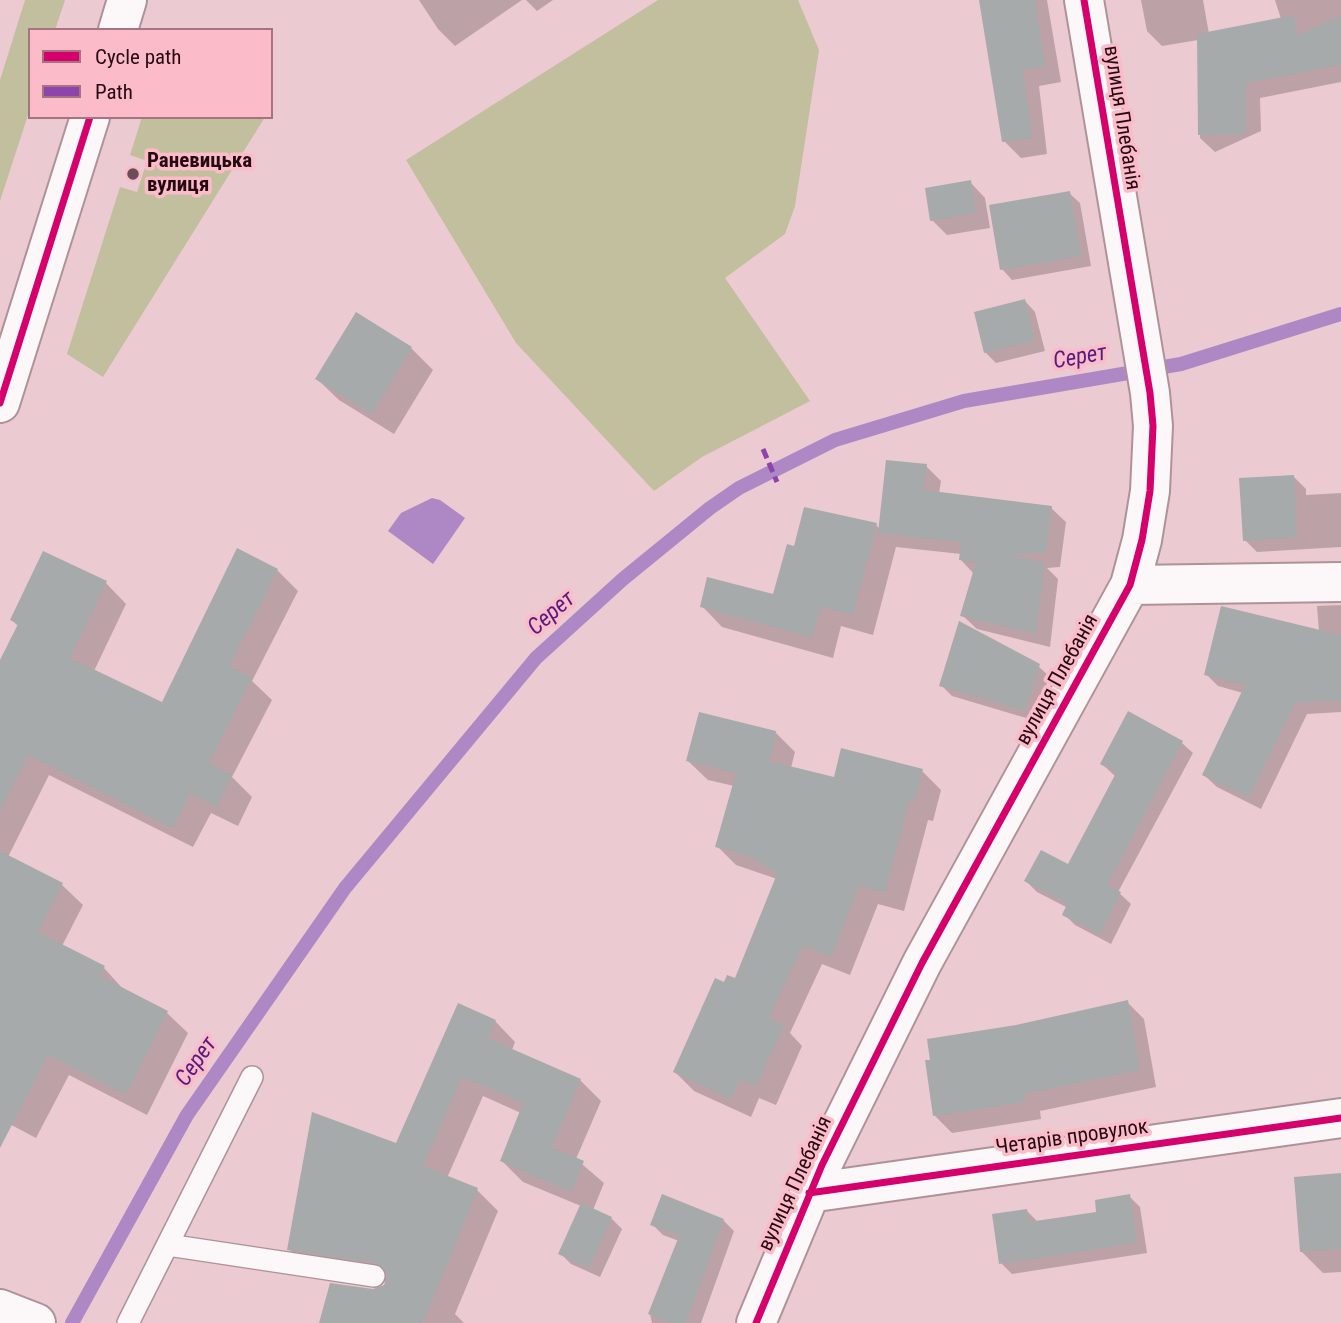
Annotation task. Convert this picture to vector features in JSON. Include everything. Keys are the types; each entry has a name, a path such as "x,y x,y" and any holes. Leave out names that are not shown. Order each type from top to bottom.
{"street":[{"path":"119,28 127,0"},
{"name":"вулиця Плебанія","path":"756,1323 808,1193 922,963 1130,584 1142,540 1150,491 1153,426 1150,393 1084,0"},
{"path":"0,403 89,119"},
{"path":"1130,584 1341,582"},
{"name":"Четарів провулок","path":"808,1193 1341,1118"}],"lane":[{"path":"128,1323 252,1077"},
{"path":"167,1245 374,1276"}],"shaded area":[{"path":"25,0 65,0 56,28 28,28 28,115 0,201 0,80"},
{"path":"658,0 798,0 819,50 795,206 785,234 725,278 810,401 702,457 654,491 516,343 406,160"},
{"path":"141,119 264,119 103,377 67,354 120,187 137,192 147,161 130,155"},
{"path":"432,498 440,500 465,518 433,564 388,531 401,513"}],"building":[{"path":"979,0 1035,0 1045,66 1023,70 1032,138 1002,142"},
{"path":"1294,15 1298,35 1341,15 1341,65 1246,83 1246,134 1198,135 1197,34"},
{"path":"971,180 976,213 930,221 925,188"},
{"path":"1070,191 1081,256 1000,270 989,205"},
{"path":"1025,299 1035,341 984,353 974,312"},
{"path":"356,312 412,347 372,414 315,379"},
{"path":"886,460 927,464 924,490 1052,506 1046,553 1011,555 1045,563 1036,634 960,616 976,562 959,560 961,542 878,533"},
{"path":"1294,475 1297,537 1243,541 1239,478"},
{"path":"804,507 877,523 853,615 821,607 812,638 700,607 707,577 773,594 787,544 794,546"},
{"path":"237,548 278,569 229,666 252,678 209,763 232,775 217,807 190,793 172,828 28,755 0,812 0,660 18,624 10,620 43,551 107,581 70,658 162,702"},
{"path":"1221,606 1341,635 1341,701 1295,703 1249,798 1202,775 1245,685 1204,675"},
{"path":"959,621 1040,664 1025,711 939,686"},
{"path":"1128,711 1183,741 1107,885 1121,892 1100,935 1062,915 1067,904 1024,881 1041,850 1068,864 1116,773 1100,764"},
{"path":"699,712 776,731 769,761 834,777 841,748 923,769 914,803 909,801 885,893 859,886 831,957 803,946 769,1018 784,1025 756,1087 740,1080 731,1099 673,1072 715,978 724,982 727,975 735,978 777,874 749,856 715,847 736,773 686,761"},
{"path":"0,851 63,883 38,932 105,966 100,976 168,1011 126,1095 48,1055 0,1148"},
{"path":"1128,1000 1140,1070 1024,1094 1025,1102 933,1116 925,1060 930,1060 927,1039 1016,1025"},
{"path":"458,1003 496,1020 487,1038 581,1079 552,1147 584,1161 571,1192 500,1161 523,1103 462,1077 423,1166 478,1188 423,1323 319,1323 330,1283 373,1289 384,1285 387,1277 386,1271 377,1263 287,1250 312,1112 396,1143"},
{"path":"1341,1173 1341,1249 1300,1252 1294,1177"},
{"path":"662,1194 724,1219 686,1323 670,1323 648,1314 679,1236 650,1225"},
{"path":"1130,1194 1137,1243 999,1264 992,1214 1027,1209 1029,1222 1096,1212 1095,1200"},
{"path":"581,1203 612,1217 589,1268 558,1254"}],"waterway":[{"name":"Серет","path":"72,1323 187,1115 345,888 536,658 623,579 710,508 739,488 835,440 964,401 1181,364 1341,314"}],"marked path":[{"path":"763,449 777,482"}],"cycle path":[{"path":"756,1323 822,1165 922,963 1130,585 1142,540 1150,491 1153,426 1150,393 1084,0"},
{"path":"0,403 89,119"},
{"path":"809,1193 1341,1118"}],"place":[{"name":"Раневицька вулиця","path":"133,174"}]}
